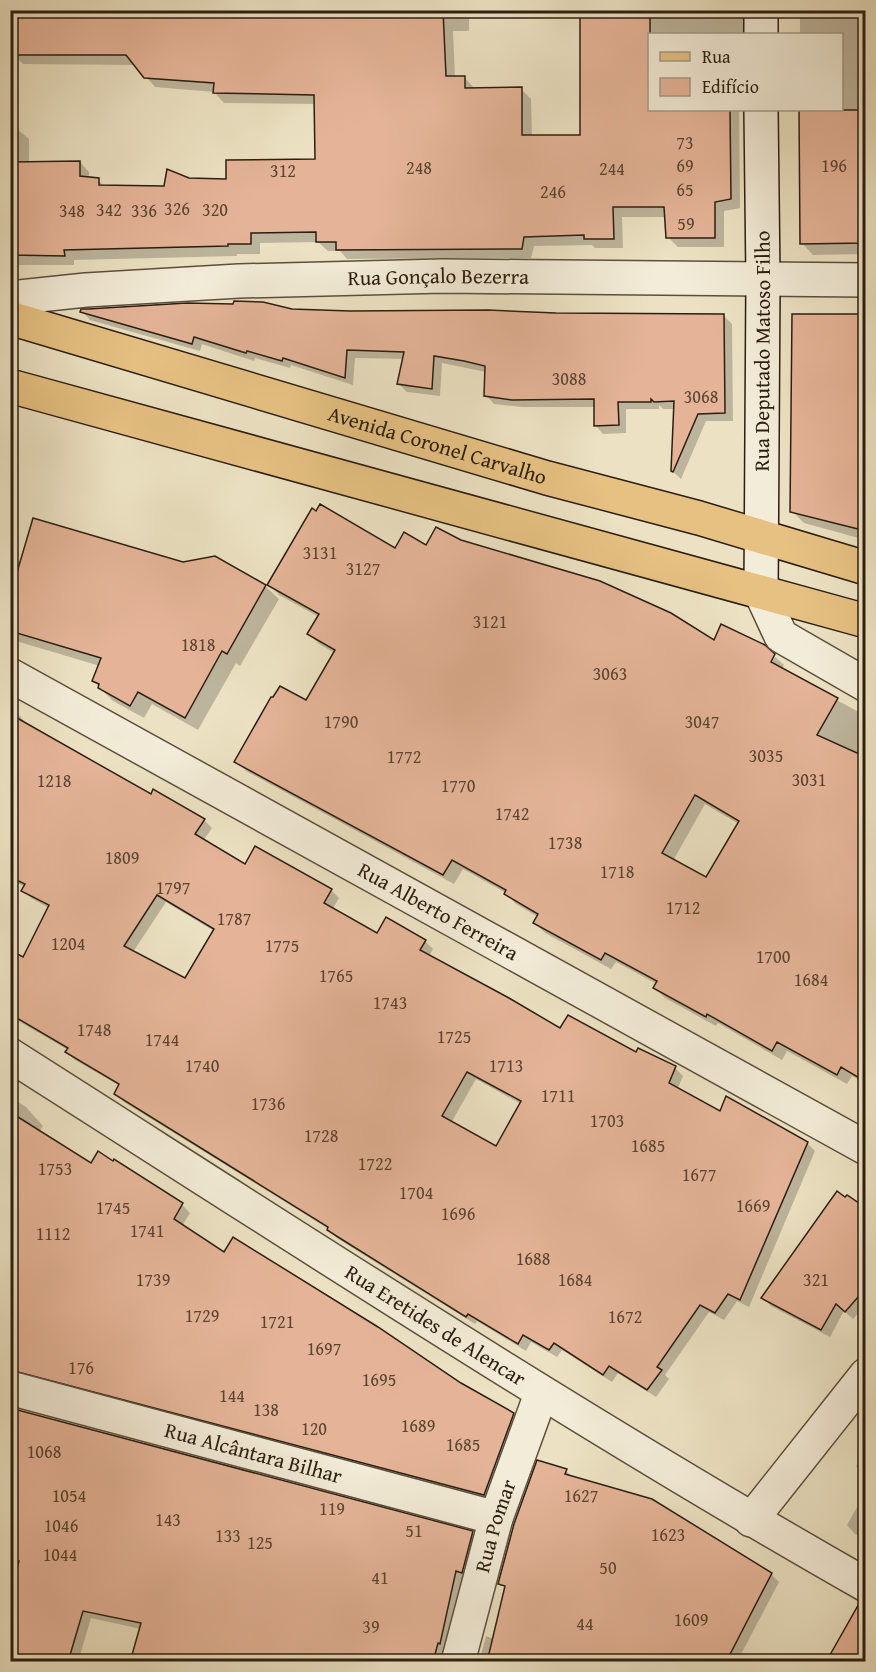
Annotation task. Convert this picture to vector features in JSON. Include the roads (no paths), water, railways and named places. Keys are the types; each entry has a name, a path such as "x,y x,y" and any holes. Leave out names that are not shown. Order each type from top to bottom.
{"main road":[{"name":"Avenida Coronel Carvalho","path":"10,318 536,475 699,518 866,568"},
{"path":"10,386 866,621"}],"street":[{"path":"761,10 761,33"},
{"name":"Rua Deputado Matoso Filho","path":"761,111 763,280 761,593"},
{"name":"Rua Gonçalo Bezerra","path":"10,298 86,290 227,282 421,277 866,280"},
{"path":"761,593 781,636 866,685"},
{"name":"Rua Alberto Ferreira","path":"10,675 866,1148"},
{"name":"Rua Eretides de Alencar","path":"10,1055 541,1394 751,1520 866,1585"},
{"path":"751,1520 866,1375"},
{"name":"Rua Alcântara Bilhar","path":"10,1388 496,1518"},
{"name":"Rua Pomar","path":"458,1662 496,1518 541,1394"}]}
